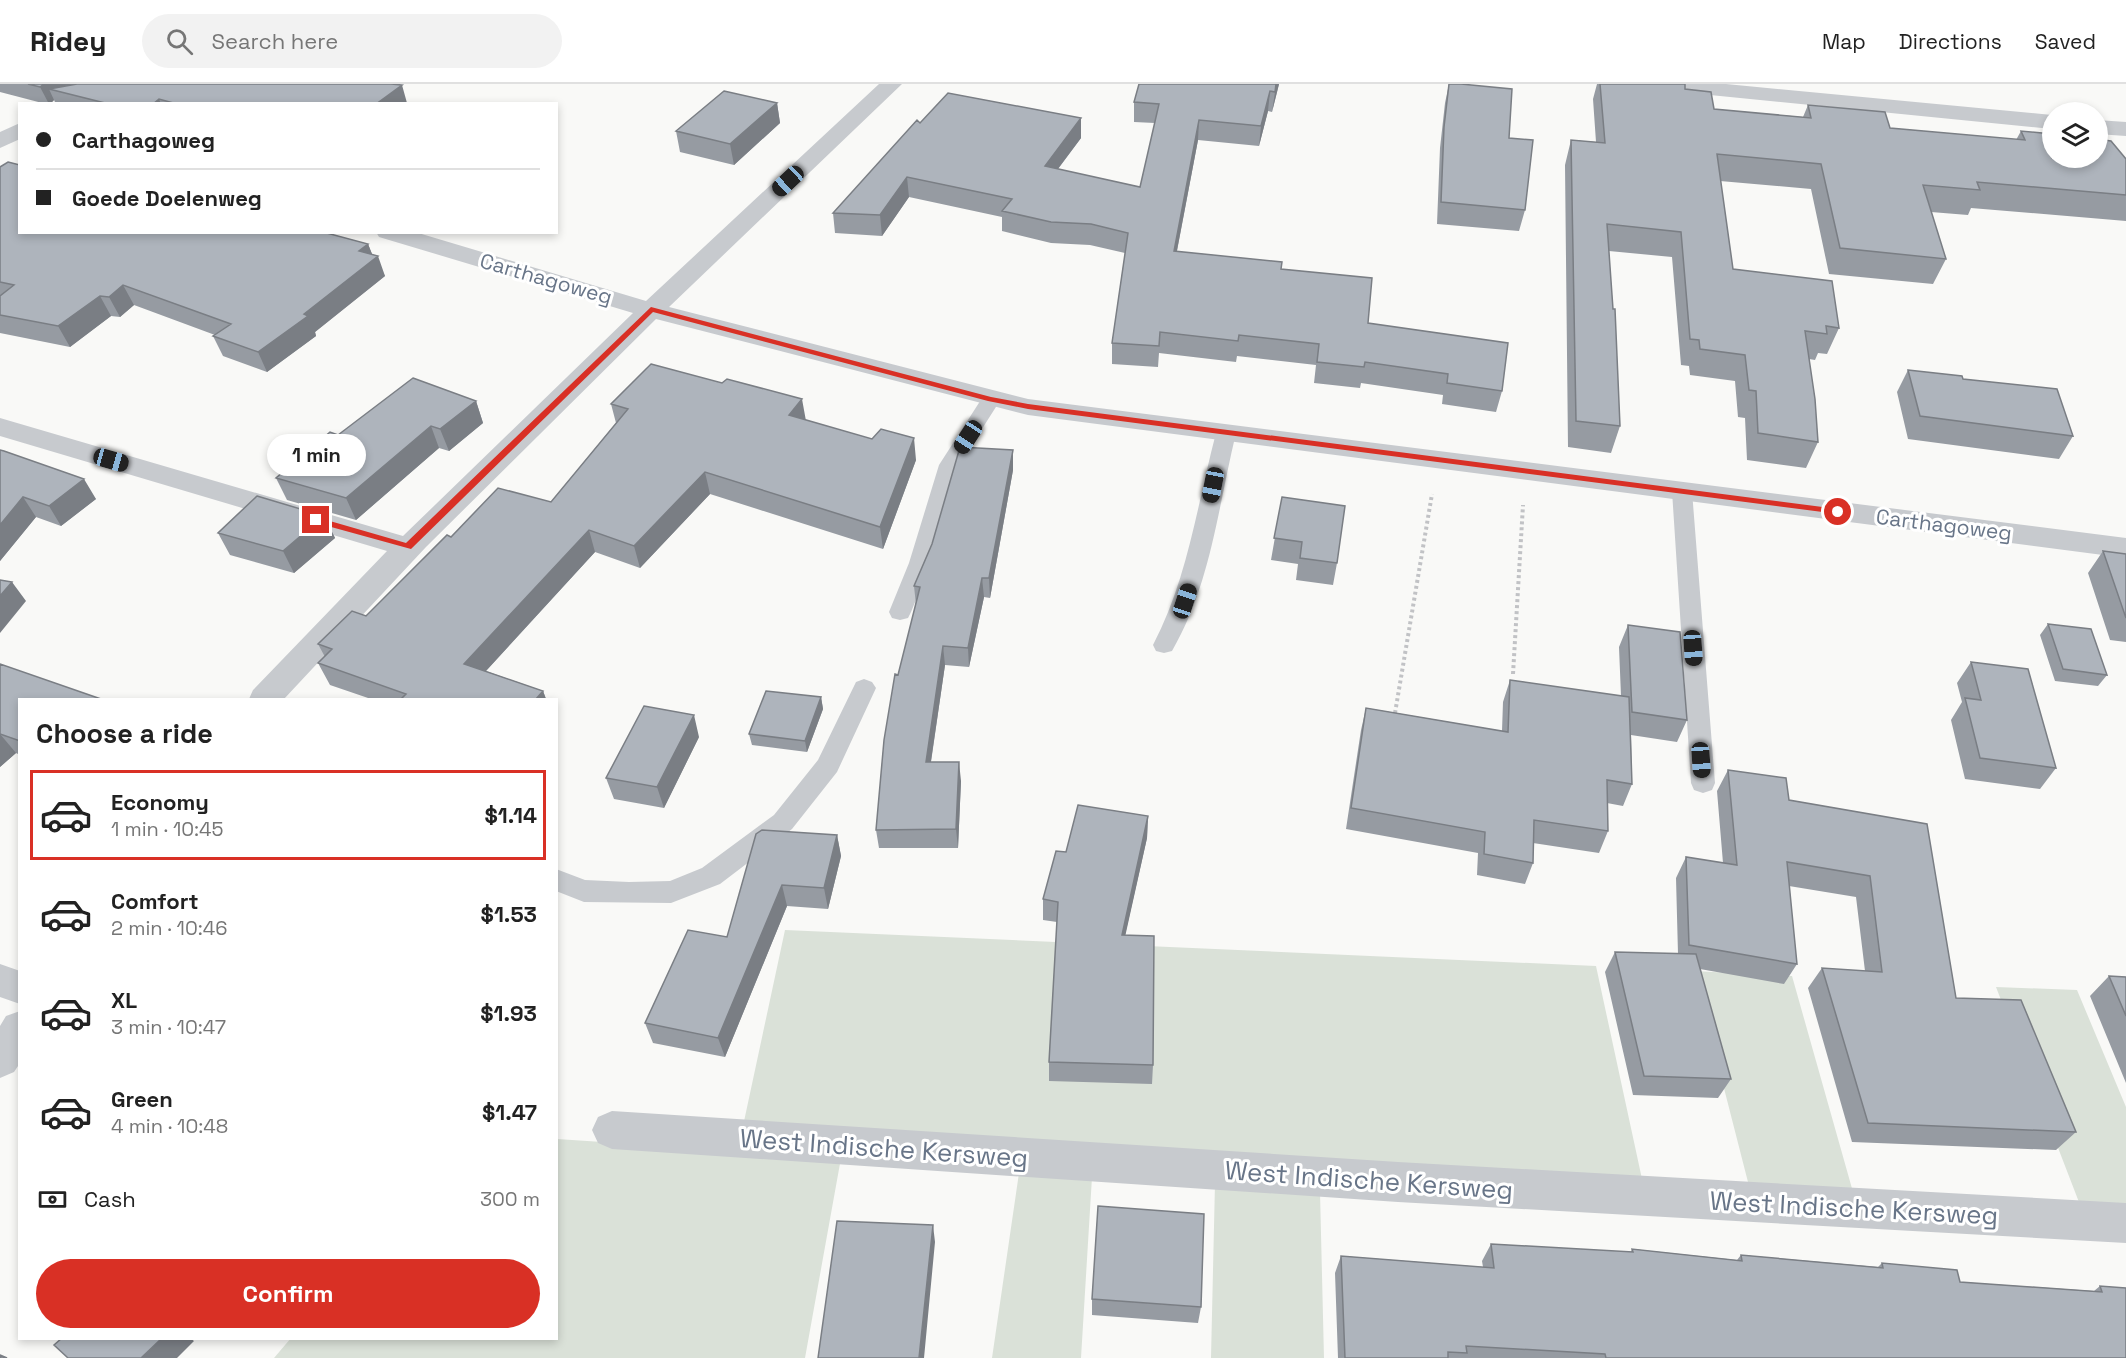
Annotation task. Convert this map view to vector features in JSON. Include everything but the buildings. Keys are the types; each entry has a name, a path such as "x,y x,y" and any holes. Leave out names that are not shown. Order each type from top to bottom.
{"street":[{"path":"266,698 407,547 651,310 891,84"},
{"path":"1660,84 2042,121"},
{"path":"2108,128 2126,129"},
{"name":"Carthagoweg","path":"395,234 651,310 991,399 1028,406 2126,548"},
{"path":"10,430 407,547"},
{"path":"0,980 18,987"},
{"path":"0,1060 18,1031"},
{"name":"West Indische Kersweg","path":"612,1130 1410,1183 2126,1224"}],"lane":[{"path":"900,612 920,563 949,465 991,399"},
{"path":"1164,645 1179,620 1198,564 1217,466 1226,433"},
{"path":"1682,492 1702,783"},
{"path":"558,881 584,891 671,892 711,876 783,822 828,765 864,688"}],"path":[{"path":"1395,713 1438,460"},
{"path":"1513,674 1525,472"}],"shaded area":[{"path":"785,930 1596,966 1642,1179 743,1126"},
{"path":"1694,971 1792,976 1853,1192 1749,1186"},
{"path":"1996,987 2077,990 2126,1107 2126,1212 2082,1210"},
{"path":"558,1139 841,1158 805,1358 274,1358 289,1340 558,1340"},
{"path":"1019,1173 1092,1177 1081,1358 992,1358"},
{"path":"1215,1183 1320,1192 1324,1358 1211,1358"}],"route":[{"path":"316,520 407,547 651,310 991,399 1028,406 1838,512"}]}
